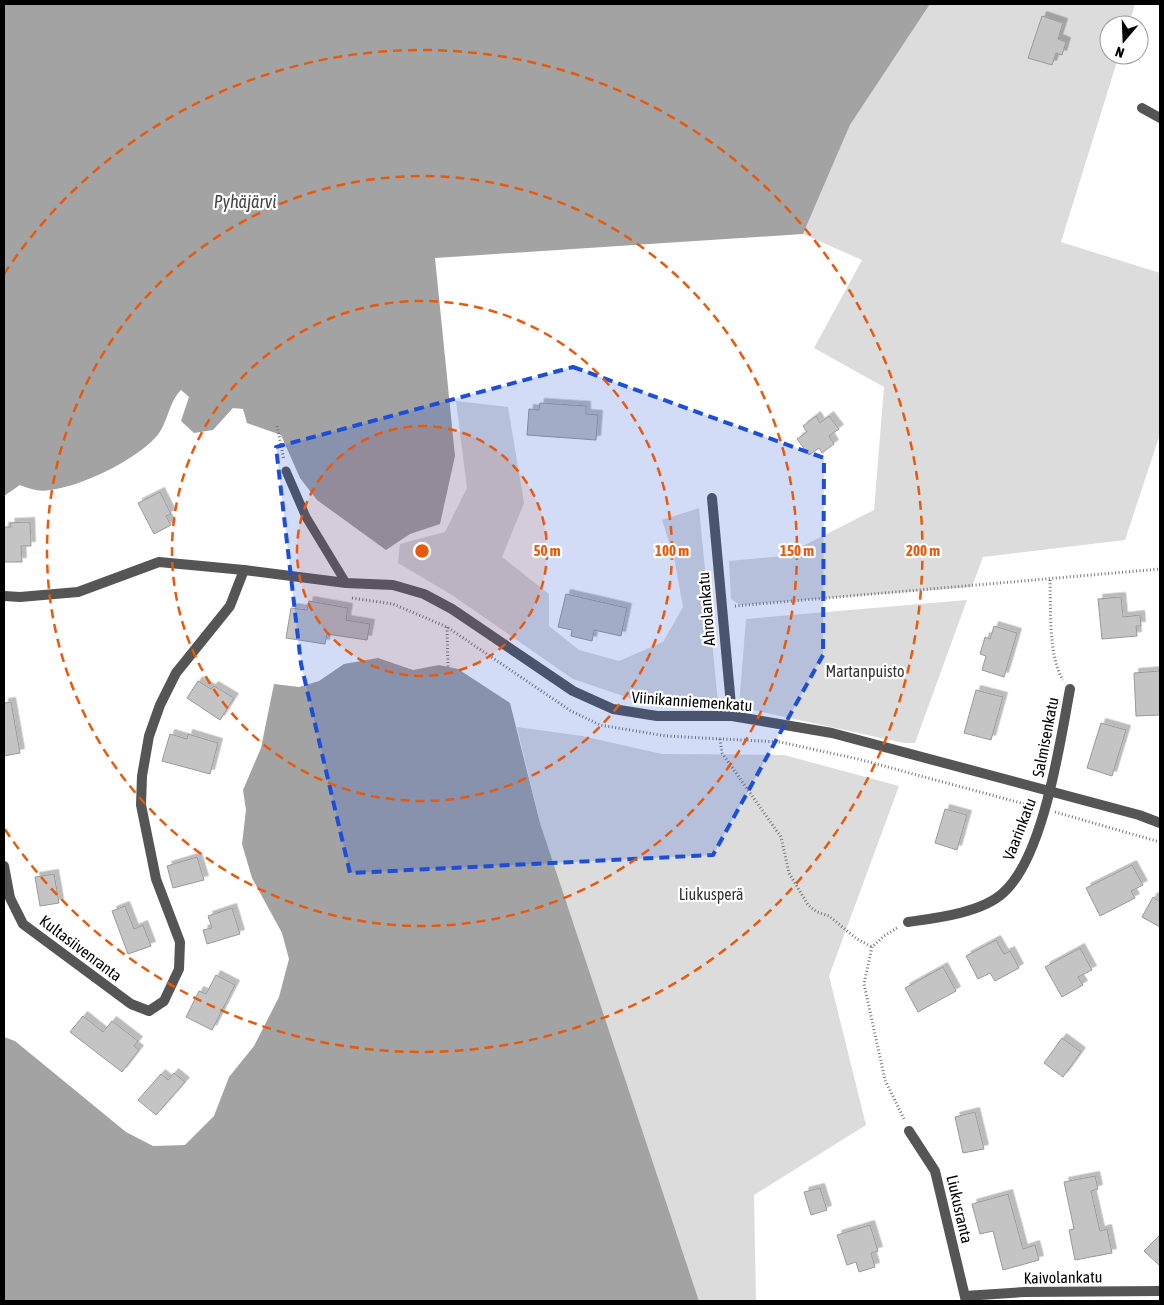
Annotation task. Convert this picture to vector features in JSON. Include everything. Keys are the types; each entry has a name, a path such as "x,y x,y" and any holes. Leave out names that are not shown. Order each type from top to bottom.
{"street":[{"path":"1142,108 1160,118"},
{"name":"Ahrolankatu","path":"712,498 732,716"},
{"name":"Viinikanniemenkatu","path":"4,596 20,597 78,592 159,562 244,570 346,583 393,585 424,594 452,609 573,690 613,709 635,714 675,717 732,716 832,733 1050,790 1139,815 1160,823"},
{"name":"Kultasiivenranta","path":"4,866 10,898 23,924 131,1004 149,1010 164,1000 179,969 180,942 156,879 141,805 142,776 149,736 160,705 176,673 230,606 244,570"},
{"name":"Salmisenkatu","path":"1050,790 1070,689"},
{"name":"Vaarinkatu","path":"908,922 948,916 974,908 1002,894 1017,876 1028,856 1050,790"},
{"name":"Liukusranta","path":"909,1131 935,1171 966,1299"},
{"name":"Kaivolankatu","path":"966,1299 1024,1292 1160,1292"}],"lane":[{"path":"286,471 306,517 346,583"}],"path":[{"path":"277,426 286,471"},
{"path":"721,607 1160,569"},
{"path":"1050,580 1056,664 1060,675 1070,689"},
{"path":"447,627 448,667"},
{"path":"720,739 722,753 781,837 789,873 808,905 817,912 829,916 857,939 872,947"},
{"path":"908,922 884,936 872,947 864,984 885,1080 909,1131"}],"highlighted area":[{"path":"573,367 824,458 823,655 713,855 350,873 301,664 276,447"}],"green space":[{"path":"930,4 1135,4 1132,15 1099,15 1099,65 1116,65 1061,242 1160,273 1160,434 1125,540 983,557 972,587 740,605 731,599 729,561 783,556 874,510 884,387 814,348 862,260 803,234 850,125"},
{"path":"456,401 508,407 524,503 502,557 549,594 549,626 579,650 619,661 663,642 683,607 674,557 662,520 699,508 718,703 644,703 573,679 452,595 398,563 400,544 445,532 467,488"},
{"name":"Martanpuisto","path":"967,600 915,743 904,743 739,707 746,619"},
{"name":"Liukusperä","path":"517,727 582,736 662,754 784,755 899,786 829,976 866,1125 754,1195 756,1301 699,1301 540,823"}],"water":[{"name":"Pyhäjärvi","path":"4,4 930,4 850,125 803,234 435,258 455,456 440,524 410,534 386,550 317,500 300,478 281,435 247,423 243,409 233,408 213,430 194,433 181,421 189,397 181,390 173,401 160,432 135,455 92,478 63,488 42,491 20,485 4,496"},
{"path":"378,658 413,670 439,665 458,669 510,703 540,823 699,1301 4,1301 4,1037 15,1041 126,1132 153,1146 185,1145 214,1116 229,1077 254,1046 279,997 289,959 282,933 252,878 242,844 246,810 243,790 261,748 274,684 299,687 319,681 344,664"}],"building":[{"path":"1042,16 1063,23 1058,39 1066,42 1062,55 1056,53 1052,65 1028,58"},
{"path":"540,403 586,406 586,414 598,415 596,440 527,435 529,409 539,410"},
{"path":"816,416 820,423 829,416 839,429 829,436 834,444 822,453 819,448 809,455 797,439 807,432 803,426"},
{"path":"160,492 171,514 166,516 171,525 154,534 138,503"},
{"path":"30,522 31,546 21,546 22,562 4,562 4,527 11,527 10,523"},
{"path":"566,594 627,608 621,636 594,630 592,641 571,636 572,630 558,627"},
{"path":"1121,597 1123,617 1140,615 1141,626 1136,626 1137,636 1102,639 1098,599"},
{"path":"309,601 348,608 346,620 370,624 367,640 327,634 325,644 286,638 291,608 307,610"},
{"path":"994,626 1017,633 1004,677 982,670 986,656 980,654 985,637 990,639"},
{"path":"1160,671 1160,715 1136,716 1134,673"},
{"path":"198,681 211,689 214,686 234,698 220,720 187,698"},
{"path":"976,690 1003,697 991,740 964,733"},
{"path":"11,702 20,753 4,756 4,703"},
{"path":"1101,723 1126,730 1112,776 1087,768"},
{"path":"170,734 187,739 188,734 218,743 210,774 162,761"},
{"path":"945,809 967,815 957,850 935,843"},
{"path":"197,857 204,880 173,888 167,866"},
{"path":"1132,865 1143,885 1131,891 1135,898 1100,916 1086,888"},
{"path":"54,874 59,903 40,906 35,877"},
{"path":"1153,897 1160,902 1160,927 1142,917"},
{"path":"125,906 134,929 143,925 151,946 128,954 112,911"},
{"path":"232,908 240,934 207,944 203,930 212,928 208,916"},
{"path":"996,940 1004,954 1010,951 1019,968 995,981 990,973 978,979 966,956"},
{"path":"1080,948 1092,970 1078,977 1083,985 1062,997 1045,967"},
{"path":"943,967 956,991 918,1012 905,988"},
{"path":"216,975 235,985 212,1030 186,1017 199,991 206,994"},
{"path":"83,1016 103,1032 112,1021 138,1041 134,1046 139,1050 122,1072 70,1032"},
{"path":"1062,1038 1081,1052 1063,1077 1044,1063"},
{"path":"174,1073 185,1082 156,1115 138,1100 161,1074 168,1080"},
{"path":"975,1112 984,1149 963,1153 955,1117"},
{"path":"1095,1176 1098,1189 1091,1191 1100,1231 1107,1229 1112,1253 1075,1260 1069,1230 1074,1229 1064,1182"},
{"path":"820,1188 827,1210 811,1215 804,1192"},
{"path":"1008,1194 1023,1249 1035,1245 1039,1260 1003,1270 993,1231 980,1234 972,1204"},
{"path":"870,1225 878,1251 871,1253 875,1267 859,1272 856,1262 847,1265 837,1235"},
{"path":"1160,1235 1160,1266 1144,1251"}]}
